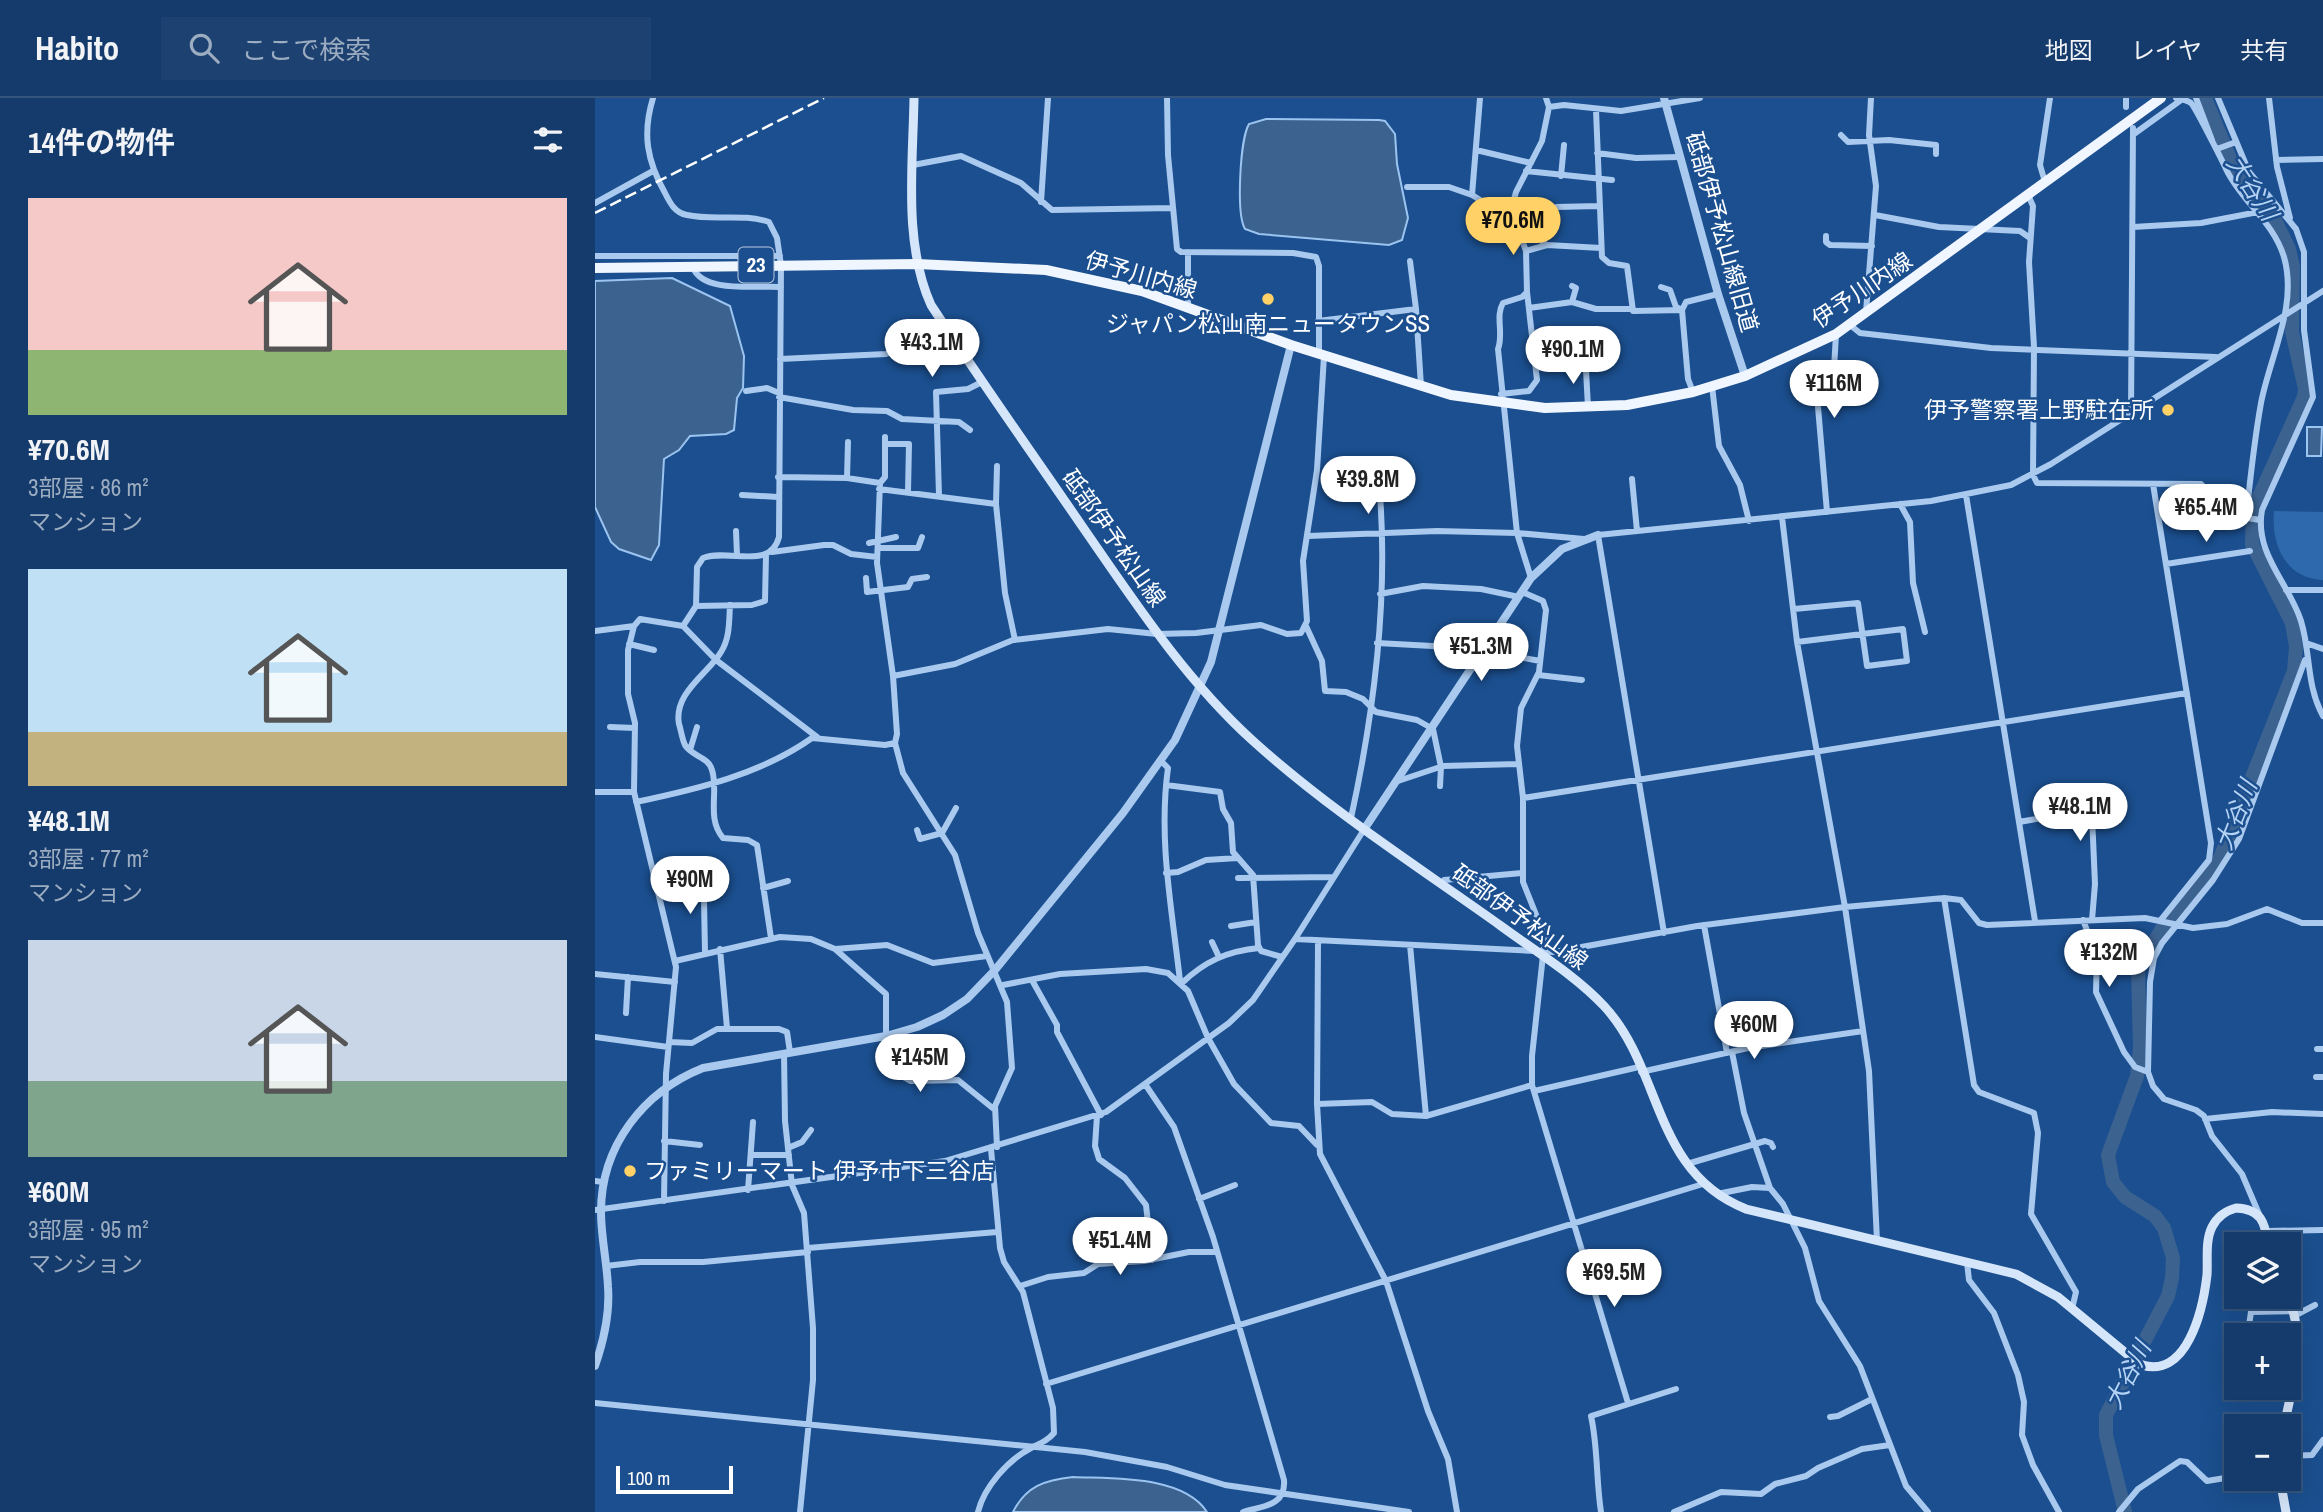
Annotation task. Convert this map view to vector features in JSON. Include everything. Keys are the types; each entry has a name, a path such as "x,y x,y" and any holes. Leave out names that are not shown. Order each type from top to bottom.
{"main road":[{"name":"砥部伊予松山線","path":"914,98 913,165 917,264 931,305 1157,634 1252,740 1351,818 1541,953 1605,1007 1624,1034 1686,1164 1703,1184 1716,1194 1746,1209 2004,1270 2037,1283 2139,1364 2154,1367 2168,1364 2183,1350 2201,1307 2208,1238 2213,1224 2229,1210 2244,1208 2259,1214"},
{"name":"伊予川内線","path":"595,268 693,267 781,261 1046,270 1108,282 1188,307 1321,356 1421,388 1588,407 1627,405 1693,392 1745,376 1836,334 2161,98"},
{"path":"2259,1214 2266,1231"},
{"path":"2286,1414 2296,1368 2299,1331 2293,1309"},
{"path":"2282,1491 2286,1512"}],"street":[{"path":"653,98 647,137 653,171 674,210 683,215 756,218 769,222 777,238 781,261 779,537 769,554 765,601 752,605 696,606"},
{"path":"1041,202 1048,98"},
{"path":"1167,98 1175,245 1181,252 1316,257 1319,266 1318,321 1321,356 1317,470 1302,567 1306,626 1322,661 1325,691 1346,692 1363,699 1371,709 1393,717 1417,720 1433,729 1441,767 1440,786"},
{"path":"1472,195 1480,98"},
{"path":"1501,399 1529,391 1537,380 1527,292 1526,251 1512,214 1512,202 1542,141 1549,107 1546,98"},
{"path":"1549,107 1564,105 1621,111 1700,98"},
{"path":"1866,313 1876,186 1871,141 1871,98"},
{"path":"2045,182 2040,165 2050,98"},
{"path":"2126,98 2126,107"},
{"path":"2196,98 2236,187 2276,236 2284,257 2286,316 2261,404 2247,519"},
{"path":"2218,98 2234,142 2249,172 2291,223"},
{"path":"2269,98 2276,160 2291,223 2304,253 2302,305 2313,397 2259,520 2264,547 2301,620 2312,692 2323,716"},
{"path":"2131,414 2134,131 2178,99 2196,109 2206,136 2217,146"},
{"name":"砥部伊予松山線旧道","path":"1665,102 1718,294 1745,376"},
{"path":"1596,110 1601,248 1605,261 1627,266 1631,309"},
{"path":"1841,135 1848,142 1936,145 1936,154"},
{"path":"2217,146 2234,142"},
{"path":"1562,176 1564,145"},
{"path":"1476,150 1531,163"},
{"path":"1597,153 1636,158 1680,157"},
{"path":"913,165 961,156 1021,183 1052,210 1173,208"},
{"path":"2276,160 2323,159"},
{"path":"595,203 653,171"},
{"path":"1526,171 1598,181 1612,180"},
{"path":"1407,187 1440,186 1472,195 1501,214 1512,214 1534,205"},
{"path":"2028,195 2033,206 2030,238 2034,347 2033,475 2037,483 2201,484 2229,515 2259,520"},
{"path":"1542,246 1556,207 1599,206"},
{"path":"2133,227 2201,223 2258,212"},
{"path":"1875,215 1940,227 2020,231 2030,238"},
{"path":"1826,236 1826,242 1830,245 1872,246"},
{"path":"1526,251 1542,246 1601,248"},
{"path":"1188,252 1188,307"},
{"path":"595,256 781,261"},
{"path":"1410,261 1421,388"},
{"path":"693,267 701,278 722,286 781,287"},
{"path":"1572,286 1576,288 1572,302"},
{"path":"1661,287 1670,290 1676,307 1682,310"},
{"path":"598,1209 792,1185 945,1161 1099,1116 1208,1038 1253,1000 1296,939 1333,877 1531,578 1562,549 1598,536 1900,504 1966,495 2011,485 2033,475 2323,291"},
{"path":"1527,292 1522,297 1503,303 1500,309 1502,338 1498,349 1501,399 1517,533 1531,578"},
{"path":"1693,392 1688,379 1682,310 1686,302 1718,294"},
{"path":"1529,308 1572,302 1596,309 1682,310"},
{"path":"1318,321 1416,309"},
{"path":"1850,325 1860,333 1991,348 2034,347 2218,357"},
{"path":"1827,512 1818,407 1819,394 1834,369 1836,334"},
{"path":"779,359 886,354 920,343 954,340"},
{"path":"595,1366 607,1321 606,1266 598,1209 599,1181 628,1125 645,1105 665,1087 692,1072 717,1064 886,1036 917,1027 943,1015 967,999 995,970 1161,761 1201,686 1220,631 1291,345"},
{"path":"1569,352 1585,352 1588,407"},
{"path":"939,496 936,392 968,389 982,382"},
{"path":"1712,386 1719,446 1740,485 1749,521"},
{"path":"745,391 767,388 779,395 852,410 887,411 902,419 959,422 970,430"},
{"path":"908,492 909,444 885,441 885,477 880,486 877,557 893,677 897,734 895,743 907,782 955,855 987,956 1003,985 1009,1013 1011,1068 995,1110 997,1232 1004,1262 1020,1286 1053,1408 1054,1433 1045,1443 1031,1448 990,1485 978,1512"},
{"path":"847,478 848,442"},
{"path":"997,466 996,504 1005,593 1015,640"},
{"path":"778,477 847,478 908,492 996,504"},
{"path":"1632,479 1637,531"},
{"path":"2153,484 2211,853 2204,868 2159,921"},
{"path":"742,495 778,496"},
{"path":"1351,818 1371,709 1377,643 1384,535 1380,495"},
{"path":"1966,495 2035,921"},
{"path":"1900,504 1910,522 1913,583 1925,632"},
{"path":"1782,517 1797,642 1845,907 1869,1071 1877,1241"},
{"path":"736,531 737,555"},
{"path":"1308,536 1517,533 1584,539"},
{"path":"1598,536 1664,933"},
{"path":"878,545 896,537"},
{"path":"869,543 918,548 922,537"},
{"path":"683,626 696,606 700,562 709,556 769,554 824,545 851,554 877,557"},
{"path":"2166,564 2250,551"},
{"path":"866,578 867,592 908,587 912,579 927,577"},
{"path":"1380,594 1423,586 1481,589 1538,597 1545,605 1538,675 1521,708 1518,764 1523,798 1522,873 1526,890 1544,930 1532,1056 1533,1088 1628,1403"},
{"path":"2286,590 2323,590"},
{"path":"1794,609 1858,603 1862,634 1867,666 1907,661 1903,629 1862,634 1797,642"},
{"path":"730,605 728,639 716,660 691,683 679,719 685,745 711,766 714,817 719,834 723,838 748,840 757,845 771,938"},
{"path":"664,1201 665,1087 675,961 634,792 635,728 628,694 629,644 634,626 640,619 683,626 716,660 817,737 885,745 895,743"},
{"path":"893,677 955,664 1015,640 1108,629 1157,634 1220,631 1261,625 1297,635 1306,626"},
{"path":"595,631 634,626"},
{"path":"1377,643 1483,652 1540,661"},
{"path":"2306,643 2323,649"},
{"path":"629,644 654,650"},
{"path":"2259,1214 2242,1174 2212,1136 2205,1119 2196,1110 2164,1099 2153,1086 2145,1071 2147,1017 2154,958 2162,943 2228,860 2239,839 2307,655"},
{"path":"1538,675 1582,680"},
{"path":"1523,798 2187,692"},
{"path":"610,727 635,728"},
{"path":"690,750 697,727"},
{"path":"636,802 714,784 787,755 817,737"},
{"path":"1161,761 1168,768 1163,823 1166,873 1181,982 1234,1084 1271,1123 1299,1126 1319,1148 1386,1281 1428,1411 1448,1459 1457,1512"},
{"path":"1398,781 1441,767 1518,764"},
{"path":"1166,785 1220,792 1223,809 1231,823 1233,852 1250,868 1254,879 1259,948"},
{"path":"595,792 634,792"},
{"path":"917,830 920,839 943,833 956,808"},
{"path":"2019,822 2065,814 2092,816 2095,884 2092,920"},
{"path":"1166,873 1178,872 1206,860 1238,858"},
{"path":"1442,884 1444,880 1522,873"},
{"path":"655,881 708,876"},
{"path":"1238,878 1333,877"},
{"path":"762,888 788,881"},
{"path":"705,953 703,900 709,892"},
{"path":"1296,939 1318,943 1410,945 1541,953 1704,925 1845,907 1944,898 1961,900 1979,923 1987,925 2092,920 2159,921 2193,928 2227,924 2267,909 2302,923 2323,923"},
{"path":"1944,898 1974,1085 1979,1092 2034,1113 2038,1133 2031,1214 2076,1292 2073,1309"},
{"path":"2083,920 2097,956 2096,992 2124,1052 2135,1066 2145,1071"},
{"path":"1231,926 1256,922"},
{"path":"1704,925 1744,1113 1770,1188 1805,1248 1819,1301 1860,1366 1906,1486 1928,1512"},
{"path":"675,961 771,938 811,939 835,949 886,994 886,1036 895,1069 902,1077 911,1081 958,1080 995,1110"},
{"path":"1212,942 1219,957"},
{"path":"1318,943 1319,1148"},
{"path":"835,949 887,945 933,963 987,956"},
{"path":"1410,945 1426,1116"},
{"path":"1181,982 1219,957 1259,948 1282,957"},
{"path":"720,949 727,1028"},
{"path":"1003,985 1033,982 1056,975 1146,969 1168,973 1181,982"},
{"path":"595,974 675,982"},
{"path":"626,1013 628,977"},
{"path":"1033,982 1057,1025 1057,1032 1099,1116 1095,1146 1099,1159 1125,1178 1146,1205 1152,1260"},
{"path":"595,1037 668,1045 692,1043 710,1031 727,1028 785,1030 788,1151 792,1185 804,1213 813,1328 809,1424 800,1512"},
{"path":"1317,1104 1372,1102 1396,1115 1426,1116 1533,1088 1729,1052 1863,1031"},
{"path":"1145,1084 1174,1127 1240,1325 1284,1480 1284,1493 1278,1502 1243,1512"},
{"path":"2205,1119 2271,1112 2323,1114"},
{"path":"748,1190 753,1122"},
{"path":"751,1155 788,1151 802,1142 811,1130"},
{"path":"664,1142 700,1145"},
{"path":"1686,1164 1756,1144 1768,1142 1773,1147"},
{"path":"1046,1384 1703,1184"},
{"path":"1199,1199 1235,1185"},
{"path":"1716,1194 1752,1187 1770,1188"},
{"path":"2266,1231 2323,1230"},
{"path":"606,1266 640,1262 703,1262 997,1232"},
{"path":"1020,1286 1048,1277 1084,1273 1098,1264 1152,1260 1189,1252 1217,1252"},
{"path":"1968,1262 1969,1280 1994,1313 2018,1375 2024,1402 2022,1435 2033,1465 2059,1512"},
{"path":"2249,1323 2251,1312 2295,1313 2315,1305"},
{"path":"1601,1512 1596,1480 1595,1430 1591,1416 1676,1389"},
{"path":"1830,1417 1838,1416 1872,1399"},
{"path":"595,1403 1117,1457 1167,1467 1225,1485 1284,1493 1349,1508 1409,1512"},
{"path":"2301,1455 2312,1455 2323,1440"},
{"path":"1674,1512 1721,1492 1761,1494 1775,1484 1806,1476 1862,1449 1890,1445"},
{"path":"2120,1511 2138,1489 2180,1461 2187,1462 2207,1482 2224,1479"}],"shaded area":[{"path":"1266,119 1385,121 1395,134 1397,164 1408,218 1402,240 1389,245 1259,234 1245,229 1240,193 1243,145 1249,124"},
{"path":"672,278 730,306 744,356 743,388 737,398 734,430 726,434 690,436 679,450 664,459 659,545 651,560 619,549 611,542 595,507 595,281"},
{"path":"2307,427 2322,427 2321,456 2307,456"},
{"path":"2274,511 2323,512 2323,580 2299,573 2283,558 2275,536"},
{"path":"1073,1477 1127,1479 1165,1485 1196,1500 1207,1512 1013,1512 1030,1490 1054,1480"}],"waterway":[{"name":"大谷川","path":"2125,1512 2106,1435 2106,1415 2168,1296 2173,1258 2164,1228 2155,1216 2125,1197 2113,1182 2108,1155 2137,1076 2140,1048 2138,969 2161,930 2220,858 2294,671 2296,647 2292,623 2252,544 2253,510 2304,397 2305,389 2292,332 2293,267 2289,249 2272,214 2243,183 2233,166 2205,98"}],"railway":[{"path":"595,213 824,98"}],"place":[{"name":"ジャパン松山南ニュータウンSS","path":"1268,299"},
{"name":"伊予警察署上野駐在所","path":"2168,410"},
{"name":"ファミリーマート 伊予市下三谷店","path":"630,1171"}]}
